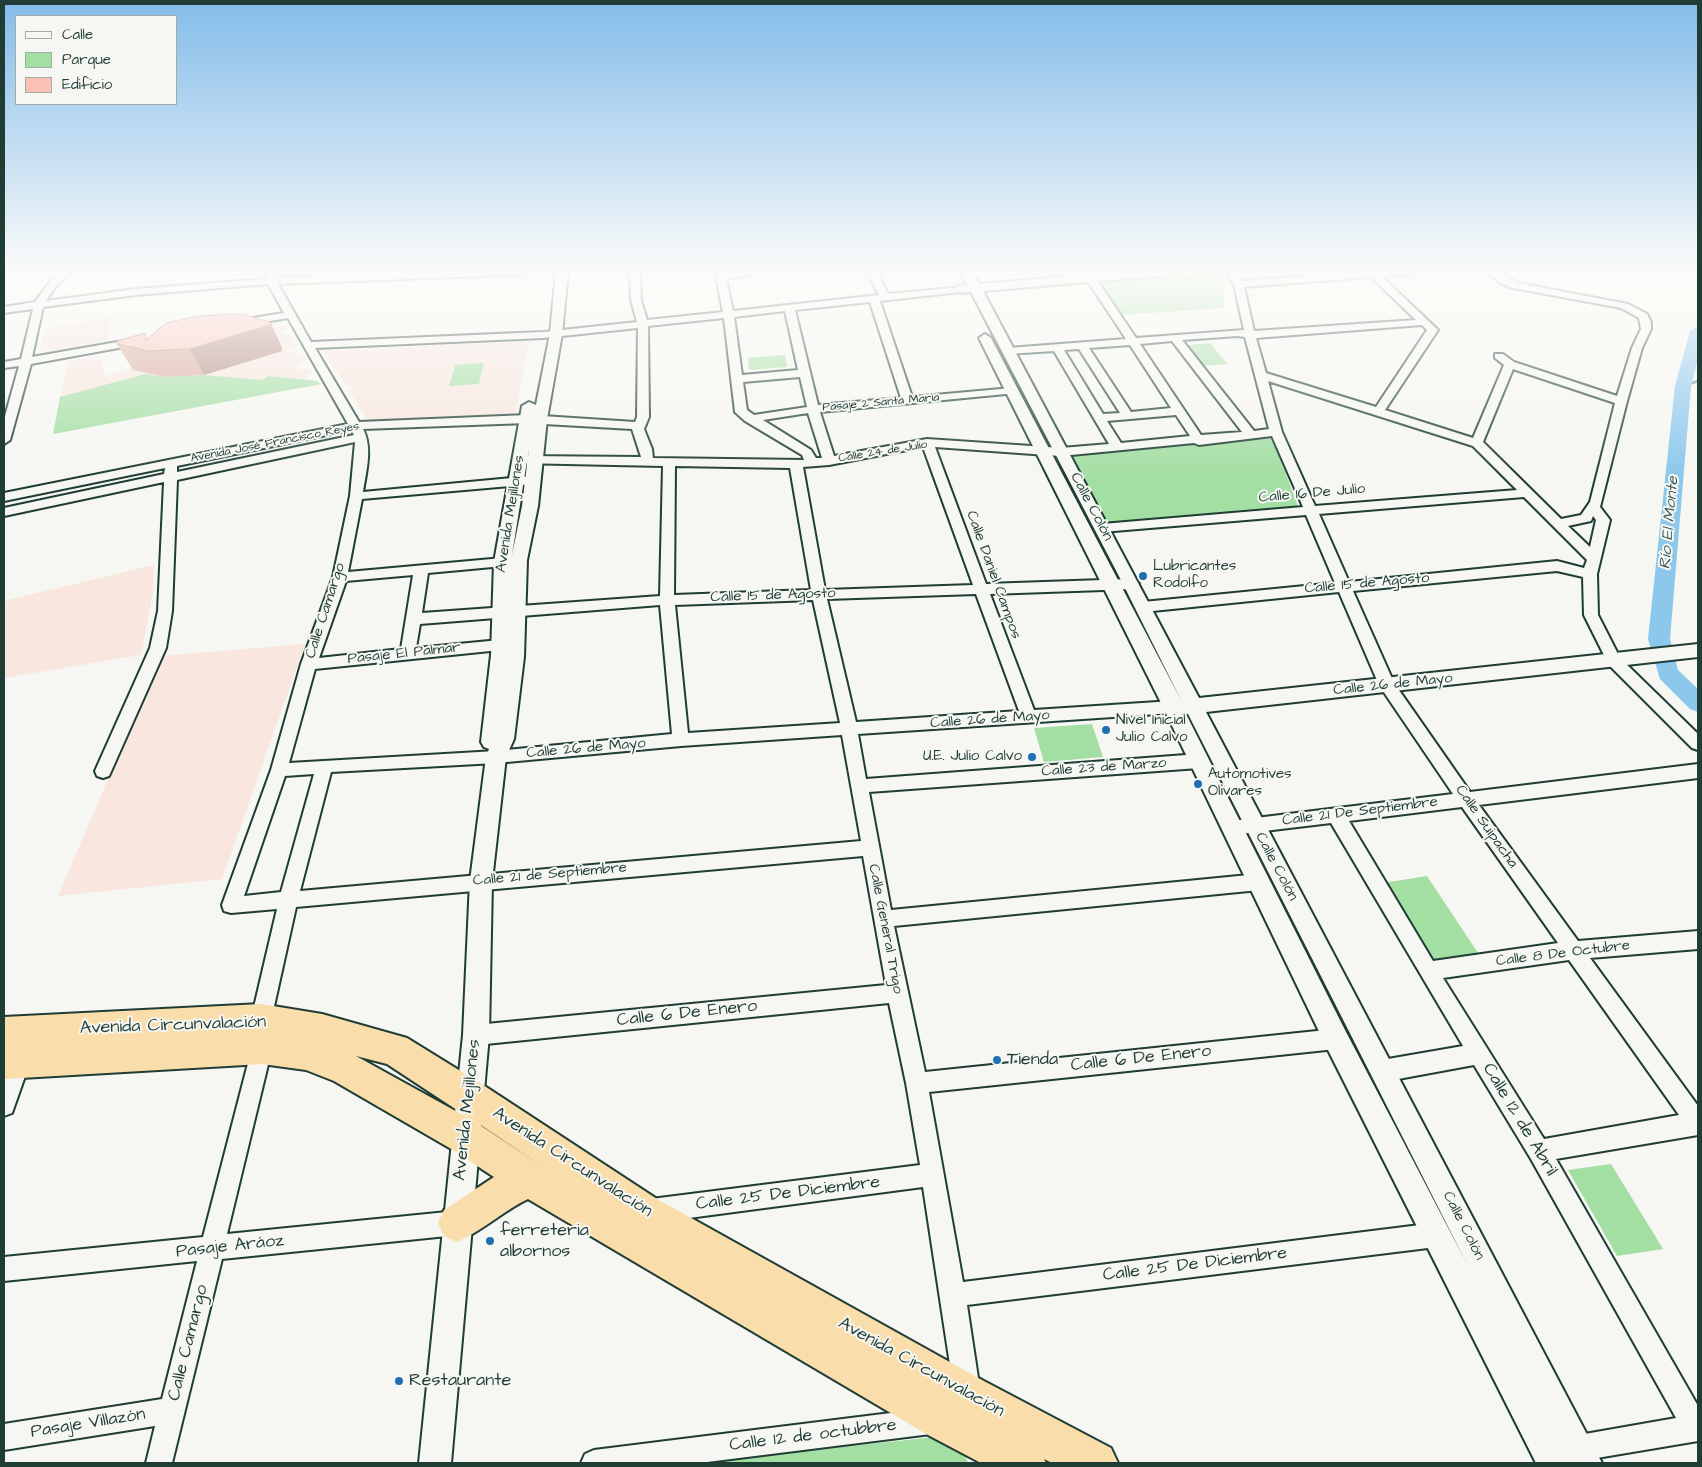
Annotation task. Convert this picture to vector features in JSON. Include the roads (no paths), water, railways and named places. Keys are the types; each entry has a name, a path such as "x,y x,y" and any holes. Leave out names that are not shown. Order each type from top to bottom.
{"highway":[{"name":"Avenida Circunvalación","path":"9,1052 322,1030 395,1050 471,1097 644,1212 955,1408 1024,1463"},
{"name":"Avenida Circunvalación","path":"261,1034 345,1068 466,1137 530,1179 955,1408 1096,1463"},
{"path":"456,1223 493,1196 530,1179"}],"street":[{"path":"4,435 31,339"},
{"path":"304,339 358,431"},
{"path":"307,345 429,339"},
{"name":"Avenida Mejillones","path":"496,758 490,742 500,645 519,560 524,480 549,339"},
{"path":"643,339 643,417 639,426 639,435 647,450 646,461"},
{"path":"732,339 741,412 808,453 804,464"},
{"path":"796,339 812,409 830,461"},
{"path":"890,339 907,400"},
{"name":"Calle Colón","path":"989,339 1012,391 1102,528 1132,584 1183,706 1242,826 1382,1071 1582,1456"},
{"name":"Calle Colón","path":"1001,339 1008,351 1109,586 1183,706 1199,762 1242,826 1258,882 1336,1039 1553,1463"},
{"path":"1008,351 1155,339"},
{"path":"1176,339 1251,435"},
{"path":"1251,339 1276,432"},
{"path":"1379,411 1428,339"},
{"path":"1557,524 1586,518 1593,508 1621,401 1641,339"},
{"path":"4,365 148,340"},
{"path":"1133,341 1199,441"},
{"path":"1082,345 1127,415"},
{"path":"1057,348 1117,447"},
{"path":"1499,356 1510,364 1621,401"},
{"path":"1477,443 1510,364"},
{"path":"736,378 804,373"},
{"path":"1260,375 1477,443 1557,524 1592,567"},
{"name":"Pasaje 2 Santa Maria","path":"750,419 812,409 1012,391"},
{"path":"1101,418 1180,411"},
{"name":"Avenida José Francisco Reyes","path":"4,496 170,469 358,431 534,419 639,426"},
{"name":"Calle Camargo","path":"231,905 279,770 309,664 340,578 356,496 362,452 358,431"},
{"name":"Calle 24 de Julio","path":"527,459 804,464 926,444 1052,452 1199,441 1276,432"},
{"name":"Calle Suipacha","path":"1276,432 1387,685 1465,798 1698,1124"},
{"name":"Calle Daniel Campos","path":"926,444 1029,718"},
{"path":"669,462 667,600 681,740"},
{"name":"Calle General Trigo","path":"804,464 819,595 849,729 897,993 917,1083 953,1295 955,1408"},
{"path":"103,771 158,648 165,612 170,469"},
{"name":"Avenida José Francisco Reyes","path":"4,512 170,469"},
{"path":"356,496 524,480"},
{"name":"Avenida Mejillones","path":"435,1463 456,1223 471,1097 476,1035 480,881 496,758 506,730 515,657 502,562 524,480"},
{"name":"Calle 16 De Julio","path":"1102,528 1525,493"},
{"path":"1593,508 1603,520 1592,567 1591,615 1614,662 1698,744"},
{"path":"340,578 519,560"},
{"name":"Calle 15 de Agosto","path":"1143,607 1557,566 1592,567"},
{"path":"408,654 422,571"},
{"name":"Calle 15 de Agosto","path":"414,619 508,610 667,600 1132,584"},
{"name":"Pasaje El Palmar","path":"309,664 500,645"},
{"name":"Calle 26 de Mayo","path":"279,770 324,766 496,758 681,740 1029,718 1183,706 1614,662 1698,650"},
{"name":"Calle 23 de Marzo","path":"859,786 1199,762"},
{"name":"Calle Camargo","path":"159,1463 212,1249 261,1034 288,900 324,766"},
{"name":"Calle 21 De Septiembre","path":"1242,826 1698,771"},
{"name":"Calle 12 de Abril","path":"1336,815 1428,971 1539,1151 1697,1428"},
{"name":"Calle 21 de Septiembre","path":"231,905 480,881 870,848"},
{"path":"883,919 1258,882"},
{"name":"Calle 8 De Octubre","path":"1428,971 1574,950 1698,940"},
{"name":"Calle 6 De Enero","path":"476,1035 897,993"},
{"name":"Calle 6 De Enero","path":"917,1083 1336,1039"},
{"path":"4,1105 9,1052"},
{"path":"1382,1071 1479,1054"},
{"path":"1539,1151 1698,1124"},
{"name":"Calle 25 De Diciembre","path":"644,1212 932,1175"},
{"name":"Pasaje Aráoz","path":"4,1269 456,1223"},
{"name":"Calle 25 De Diciembre","path":"953,1295 1436,1235"},
{"name":"Calle 12 de octubbre","path":"594,1463 955,1408"},
{"name":"Pasaje Villazón","path":"4,1437 172,1410"},
{"path":"1582,1456 1697,1428"}],"waterway":[{"name":"Río El Monte","path":"1696,339 1683,386 1659,639 1668,673 1698,703"},
{"path":"1683,386 1698,381"}],"place":[{"name":"Lubricantes Rodolfo","path":"1143,576"},
{"name":"Nivel Inicial Julio Calvo","path":"1106,730"},
{"name":"U.E. Julio Calvo","path":"1032,757"},
{"name":"Automotives Olivares","path":"1198,784"},
{"name":"Tienda","path":"997,1060"},
{"name":"ferreteria albornos","path":"490,1241"},
{"name":"Restaurante","path":"399,1381"}]}
